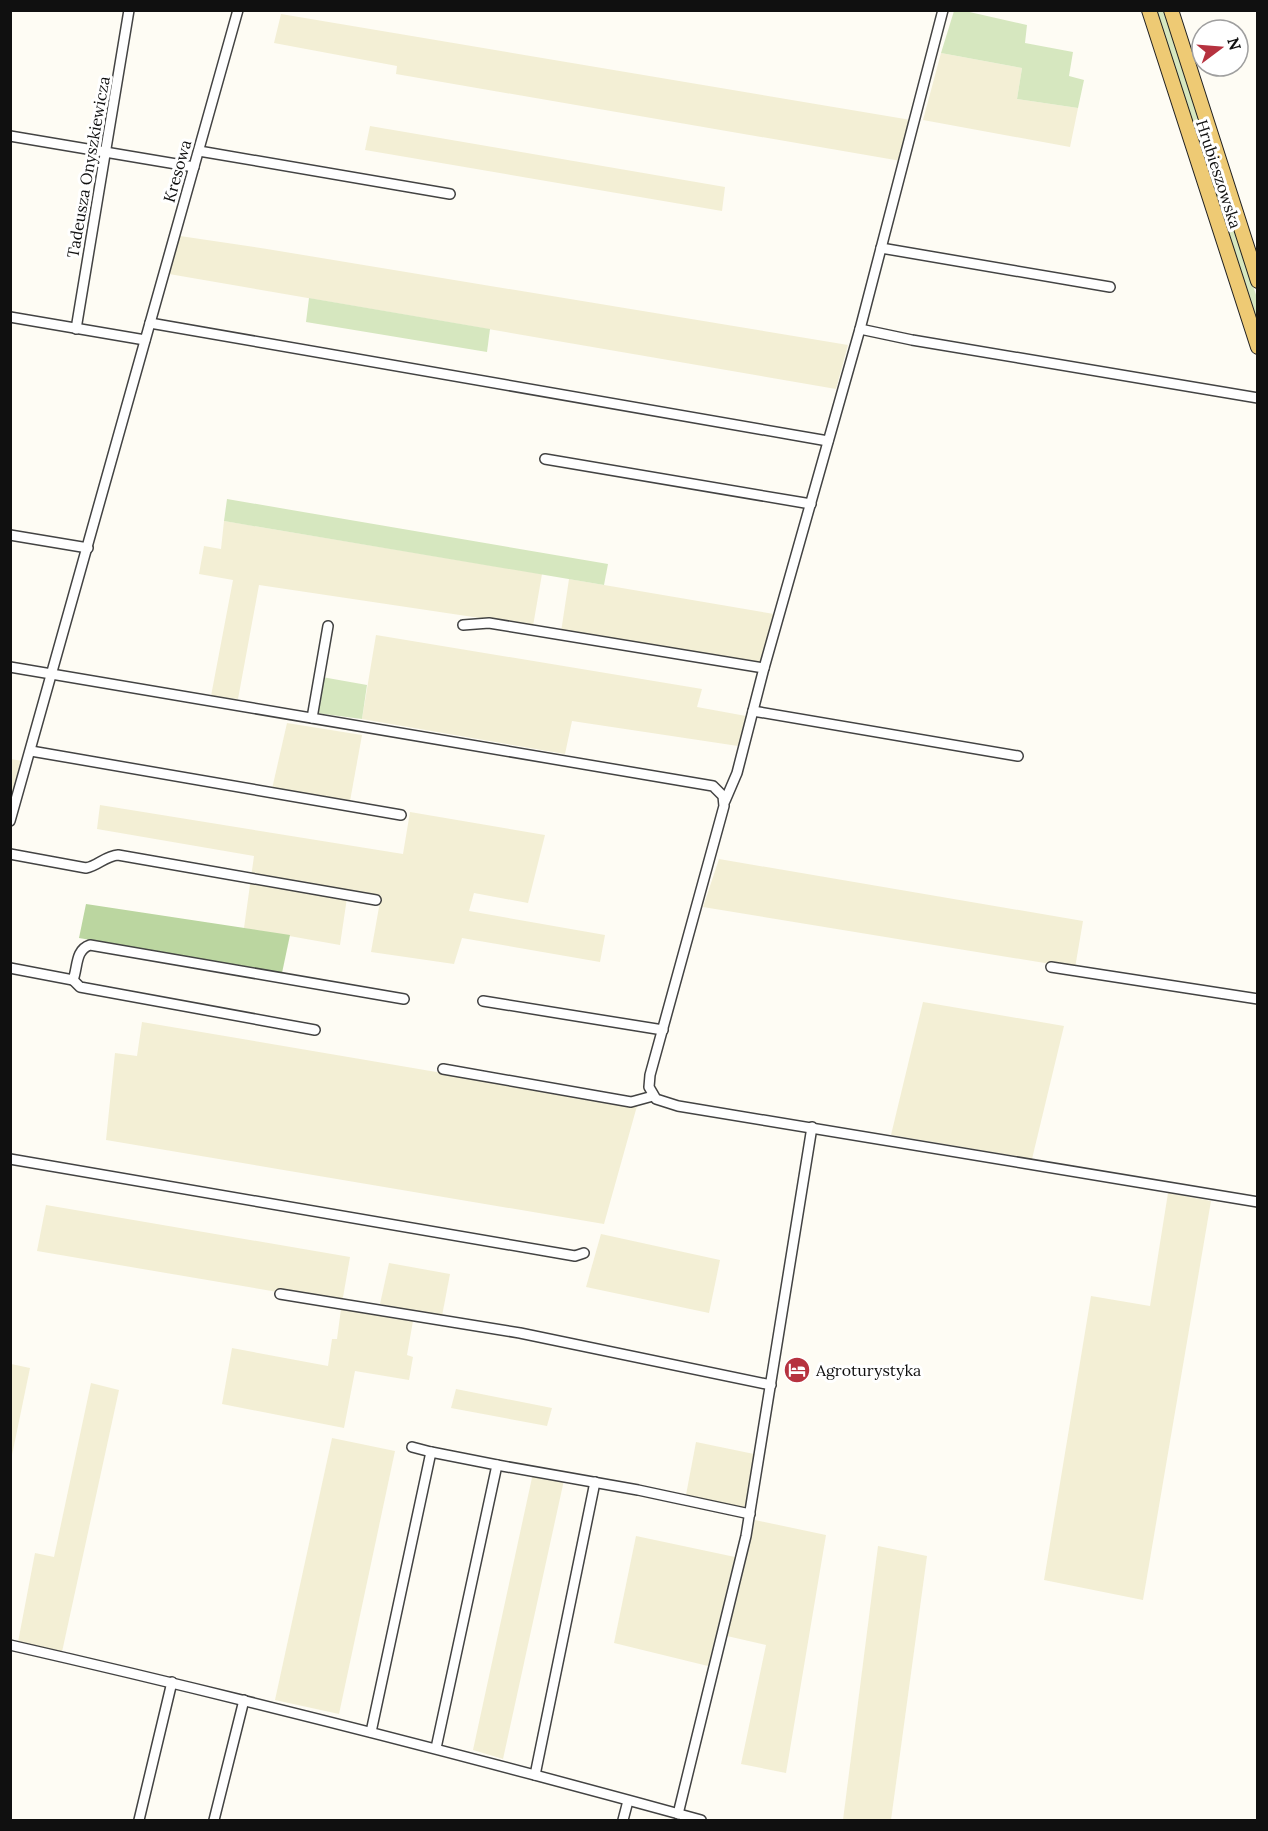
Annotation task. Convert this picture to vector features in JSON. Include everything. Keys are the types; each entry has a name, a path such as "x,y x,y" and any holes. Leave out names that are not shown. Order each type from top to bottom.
{"main road":[{"name":"Hrubieszowska","path":"1149,10 1257,347"},
{"name":"Hrubieszowska","path":"1171,10 1257,281"},
{"path":"1202,175 1222,169"}],"street":[{"name":"Tadeusza Onyszkiewicza","path":"76,329 129,10"},
{"name":"Kresowa","path":"10,821 238,10"},
{"path":"944,10 860,329 764,668 737,773 725,801 649,1081 653,1096 664,1103 1257,1202"},
{"path":"10,136 194,167"},
{"path":"199,151 450,194"},
{"path":"881,249 1110,287"},
{"path":"10,317 145,340"},
{"path":"150,323 828,441"},
{"path":"860,329 912,340 1257,398"},
{"path":"545,459 811,504"},
{"path":"10,535 88,548"},
{"path":"463,625 489,623 764,668"},
{"path":"312,718 328,626"},
{"path":"10,667 706,785 717,789 725,801"},
{"path":"753,711 1018,756"},
{"path":"30,751 400,815"},
{"path":"10,854 86,868 118,855 376,900"},
{"path":"73,980 80,952 83,947 90,945 404,999"},
{"path":"1051,967 1257,999"},
{"path":"10,968 73,980 80,987 315,1030"},
{"path":"483,1001 663,1030"},
{"path":"444,1069 631,1102 653,1096"},
{"path":"678,1814 750,1514 812,1127"},
{"path":"10,1159 575,1256 584,1252"},
{"path":"280,1294 520,1333 771,1385"},
{"path":"412,1447 750,1514"},
{"path":"371,1732 431,1452"},
{"path":"436,1748 497,1465"},
{"path":"535,1775 595,1482"},
{"path":"10,1645 172,1682 436,1748 701,1821"},
{"path":"139,1821 172,1682"},
{"path":"214,1821 244,1700"},
{"path":"623,1821 628,1801"}],"shaded area":[{"path":"281,14 911,120 901,161 396,74 397,66 274,43"},
{"path":"941,53 1022,68 1017,99 1078,108 1070,147 923,120"},
{"path":"370,126 725,187 722,211 365,150"},
{"path":"180,236 848,345 836,389 169,274"},
{"path":"224,521 542,574 533,626 259,585 238,699 211,696 233,580 199,574 204,546 221,549"},
{"path":"569,579 774,614 761,665 561,632"},
{"path":"376,635 702,689 697,707 746,716 738,746 572,721 565,754 362,719"},
{"path":"287,723 362,735 350,801 272,789"},
{"path":"10,759 22,761 11,802"},
{"path":"100,805 403,854 410,812 545,835 528,903 474,893 469,911 605,935 600,962 462,938 454,964 371,952 381,896 348,891 340,945 244,928 254,856 97,829"},
{"path":"719,859 1083,921 1075,968 703,907"},
{"path":"923,1002 1064,1026 1032,1159 891,1135"},
{"path":"142,1022 637,1106 604,1224 106,1140 115,1053 137,1056"},
{"path":"1168,1193 1211,1201 1143,1600 1044,1580 1091,1296 1150,1306"},
{"path":"46,1205 350,1257 342,1303 37,1251"},
{"path":"601,1234 720,1260 709,1313 586,1287"},
{"path":"389,1263 450,1274 442,1316 380,1304"},
{"path":"341,1309 413,1321 407,1355 413,1357 409,1380 355,1371 344,1428 222,1404 232,1348 328,1366 332,1339 337,1339"},
{"path":"10,1364 30,1368 11,1460"},
{"path":"91,1383 119,1390 62,1652 18,1642 35,1553 54,1557"},
{"path":"456,1389 552,1408 547,1426 451,1408"},
{"path":"332,1438 395,1451 339,1714 275,1700"},
{"path":"696,1442 754,1454 748,1504 742,1508 686,1495"},
{"path":"533,1473 564,1480 503,1759 473,1750"},
{"path":"755,1520 826,1535 786,1773 741,1764 766,1645 727,1636"},
{"path":"636,1536 735,1557 708,1666 614,1643"},
{"path":"878,1546 927,1556 891,1820 843,1820"}],"green space":[{"path":"954,11 965,11 1027,25 1025,43 1073,52 1069,76 1084,80 1078,108 1017,99 1022,68 941,53"},
{"path":"1153,11 1165,11 1214,162 1211,168 1206,169"},
{"path":"1215,176 1220,181 1257,298 1257,336 1209,179"},
{"path":"309,298 490,329 487,352 306,322"},
{"path":"227,499 608,564 604,585 224,521"},
{"path":"322,677 367,685 362,719 316,713"},
{"path":"86,904 290,935 282,973 79,938"}],"place":[{"name":"Agroturystyka","path":"797,1370"}]}
